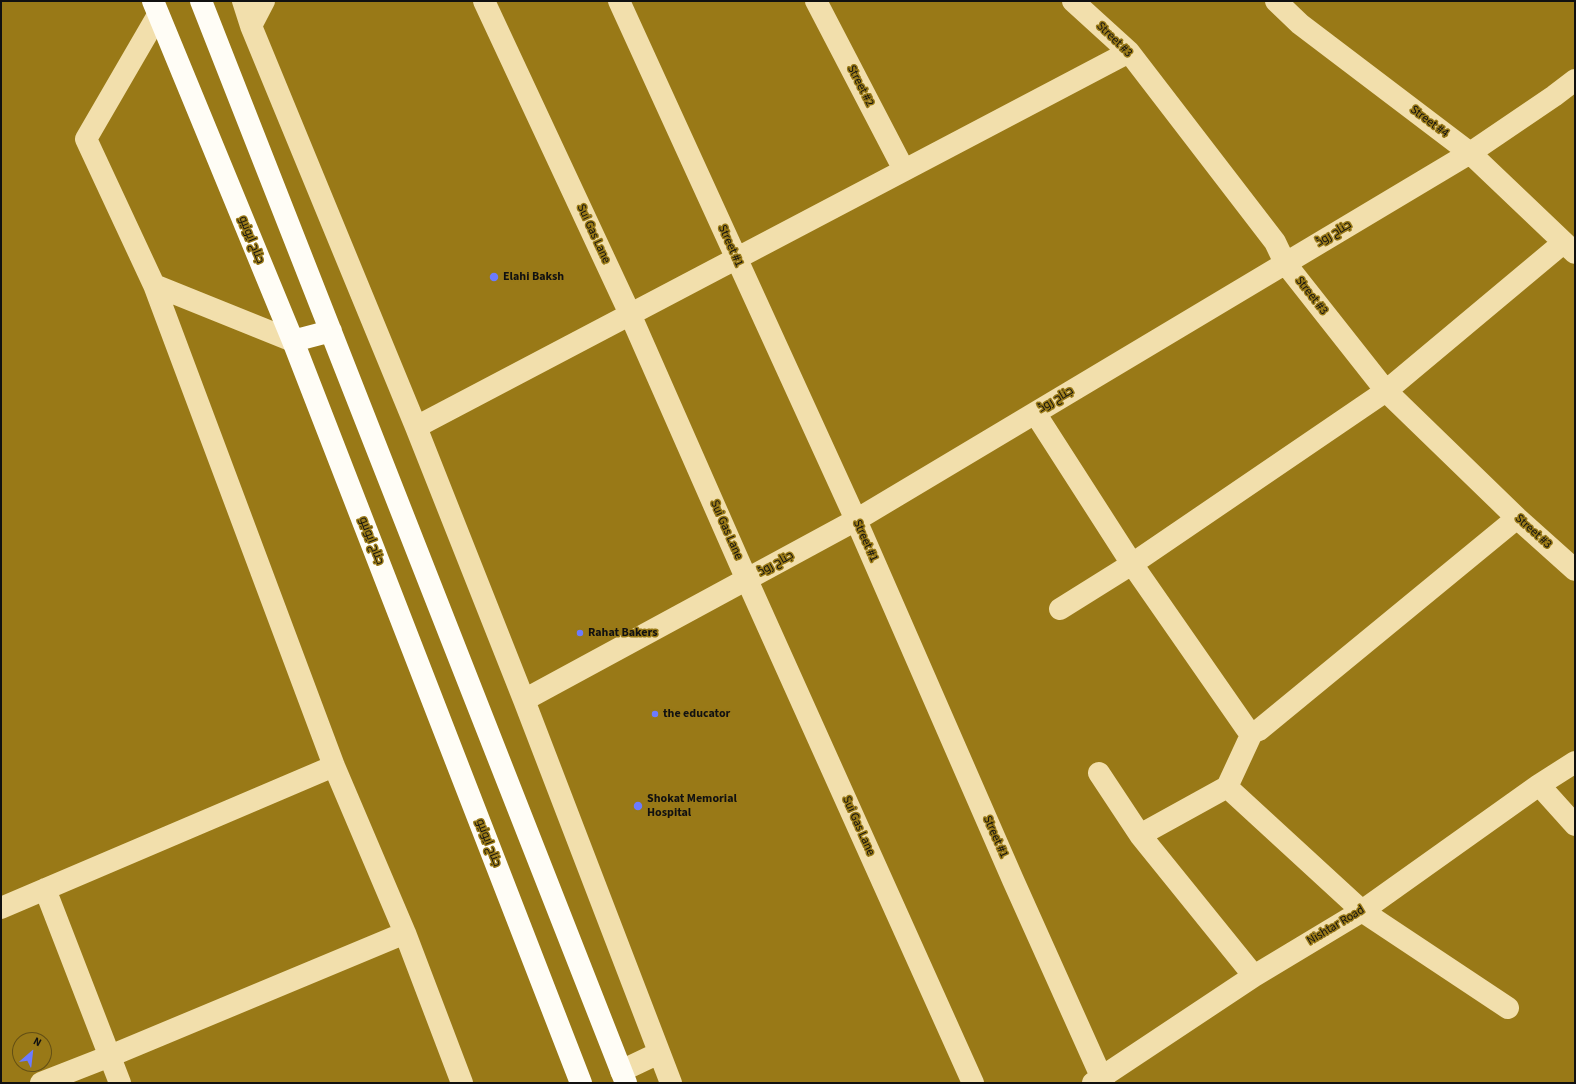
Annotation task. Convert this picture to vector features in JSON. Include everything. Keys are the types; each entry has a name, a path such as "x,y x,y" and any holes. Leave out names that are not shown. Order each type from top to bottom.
{"main road":[{"path":"201,1 624,1077"},
{"name":"جناح ایونیو","path":"156,8 293,341 582,1083"},
{"path":"293,341 331,331"}],"street":[{"path":"243,1 251,26 416,427 524,700 671,1083"},
{"path":"251,26 264,1"},
{"name":"Sui Gas Lane","path":"484,1 630,314 973,1083"},
{"name":"Street #1","path":"619,1 856,520 1100,1081"},
{"name":"Street #2","path":"816,1 904,170"},
{"name":"Street #3","path":"1073,1 1129,52 1275,242 1285,263 1386,391 1518,518 1575,570"},
{"name":"Street #4","path":"1276,1 1300,24 1470,153 1569,248"},
{"path":"156,8 86,139 154,285 334,766 405,933 462,1083"},
{"path":"416,427 1129,52"},
{"name":"جناح روڈ","path":"524,700 748,580 856,520 1470,153 1575,80"},
{"path":"1060,608 1132,564 1386,391 1569,248"},
{"path":"154,285 293,341"},
{"path":"1035,413 1132,564 1246,728 1252,733"},
{"path":"1140,835 1226,787 1252,733 1259,730 1518,518"},
{"name":"Nishtar Road","path":"1100,1081 1254,976 1362,911 1539,785 1575,762"},
{"path":"1,908 334,766"},
{"path":"1099,773 1140,835 1254,976"},
{"path":"1539,785 1575,825"},
{"path":"1226,787 1362,911 1508,1008"},
{"path":"44,889 120,1083"},
{"path":"41,1083 110,1056 405,933"},
{"path":"624,1077 659,1053"}],"place":[{"name":"Elahi Baksh","path":"494,277"},
{"name":"Rahat Bakers","path":"580,633"},
{"name":"the educator","path":"655,714"},
{"name":"Shokat Memorial Hospital","path":"638,806"}]}
